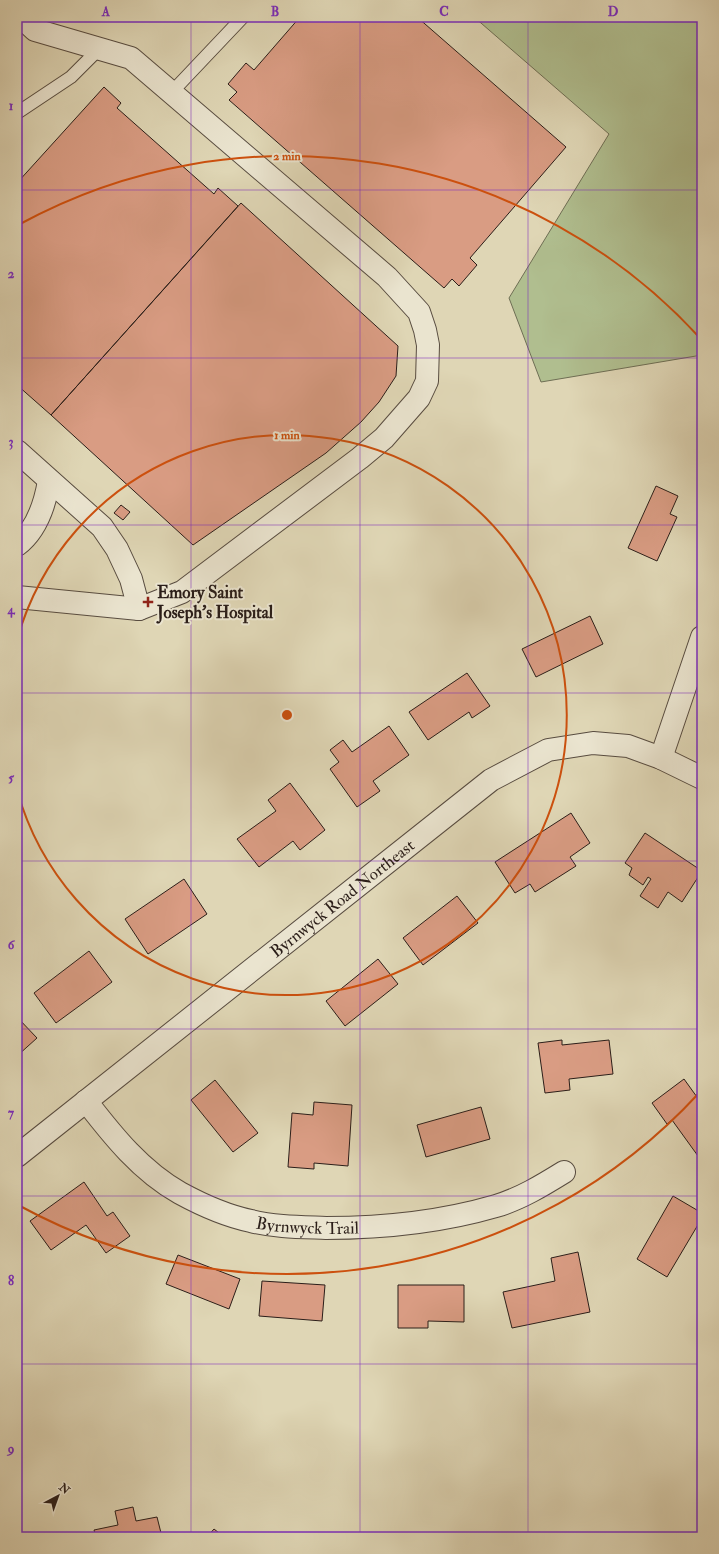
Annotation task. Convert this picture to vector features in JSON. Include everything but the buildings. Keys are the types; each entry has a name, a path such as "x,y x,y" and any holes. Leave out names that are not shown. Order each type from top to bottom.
{"street":[{"path":"17,597 139,609 182,592 360,458 384,438 419,398 427,381 428,345 426,330 419,312 387,277 131,58 35,30 21,17"},
{"path":"17,451 102,527 117,549 131,579 139,609"},
{"path":"17,545 38,520 45,502 49,481"},
{"path":"661,758 702,637"},
{"name":"Byrnwyck Road Northeast","path":"17,1156 491,780 548,750 592,743 628,746 661,758 702,778"},
{"name":"Byrnwyck Trail","path":"86,1101 113,1136 146,1168 180,1193 215,1209 250,1221 297,1227 366,1228 443,1219 498,1206 535,1189 564,1172"}],"lane":[{"path":"171,93 243,17"},
{"path":"17,112 72,77 99,49"}],"green space":[{"path":"474,17 702,17 702,355 541,382 509,298 609,134"}],"place":[{"name":"Emory Saint Joseph's Hospital","path":"148,602"}]}
